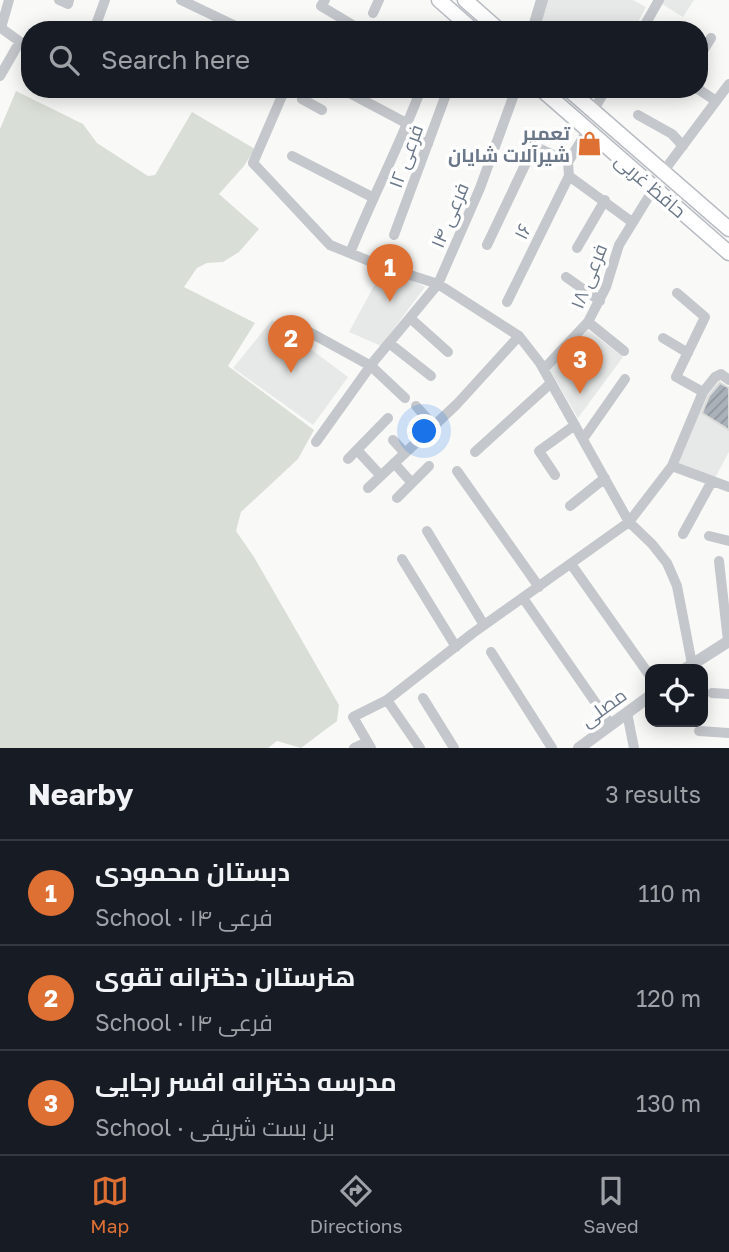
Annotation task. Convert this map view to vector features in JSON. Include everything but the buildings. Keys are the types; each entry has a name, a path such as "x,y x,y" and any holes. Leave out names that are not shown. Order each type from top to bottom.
{"main road":[{"path":"439,0 463,21"},
{"path":"465,0 489,21"},
{"name":"حافظ غربی","path":"551,98 729,251"},
{"name":"حافظ غربی","path":"578,98 726,226"},
{"path":"710,237 721,232 726,226"}],"street":[{"path":"0,76 19,43 1,28 9,0"},
{"path":"59,0 68,4 69,0"},
{"path":"97,21 105,0"},
{"path":"181,0 219,21"},
{"path":"373,13 379,0"},
{"path":"536,21 542,0"},
{"path":"643,0 657,3 647,21"},
{"path":"323,3 348,21"},
{"path":"663,172 722,98 729,84"},
{"path":"281,98 253,163 330,245 438,284 519,336 544,369 629,522 667,563 677,586 689,664"},
{"path":"302,98 322,110"},
{"path":"356,98 428,144"},
{"path":"350,253 372,197 417,98"},
{"name":"فرعی ۱۲","path":"394,235 445,98"},
{"name":"فرعی ۱۴","path":"316,442 370,366 438,284 480,188 513,98"},
{"path":"593,111 601,98"},
{"path":"638,115 672,134 683,146"},
{"name":"۱۶","path":"507,302 588,130"},
{"path":"487,245 534,146 568,169 632,222"},
{"path":"292,156 372,197"},
{"name":"فرعی ۱۸","path":"544,369 588,322 600,301 619,245 654,188"},
{"path":"578,248 605,200"},
{"path":"566,277 600,301"},
{"path":"677,293 705,317 676,377 703,392"},
{"path":"410,318 448,352"},
{"path":"290,322 370,366 405,398"},
{"path":"588,322 624,351"},
{"path":"368,488 434,426 519,336"},
{"path":"663,338 688,353"},
{"path":"389,343 430,376"},
{"path":"354,748 369,745 352,717 387,700 484,625 629,522 673,466 703,392 715,377 721,374 729,380"},
{"path":"583,439 625,379"},
{"path":"475,452 551,383"},
{"path":"416,406 434,426"},
{"path":"348,459 388,418"},
{"path":"555,475 539,452 575,425"},
{"path":"393,440 405,453"},
{"path":"357,450 381,476"},
{"path":"394,463 412,484"},
{"path":"397,498 429,466"},
{"path":"673,466 729,487"},
{"path":"457,471 539,587"},
{"path":"570,506 605,478"},
{"path":"683,534 712,481"},
{"path":"427,531 484,625"},
{"path":"709,536 729,541"},
{"path":"402,559 456,647"},
{"path":"692,664 729,641 719,561"},
{"path":"570,565 645,669"},
{"path":"523,598 611,725"},
{"path":"491,652 552,748"},
{"path":"712,693 729,694"},
{"path":"423,698 454,748"},
{"path":"387,700 420,748"},
{"name":"مصلی","path":"579,748 645,700"},
{"path":"627,713 634,748"},
{"path":"699,731 729,733"}],"shaded area":[{"path":"546,0 633,0 646,7 639,21 540,21"},
{"path":"664,0 694,0 683,17 662,4"},
{"path":"16,91 21,93 21,98 30,98 83,124 97,143 148,176 155,175 192,112 255,149 219,194 259,229 239,252 223,262 207,263 197,268 184,287 255,323 228,366 314,430 298,459 241,512 236,531 254,557 339,705 337,721 301,748 277,741 268,748 0,748 0,129"},
{"path":"382,271 404,276 425,287 381,346 349,332"},
{"path":"272,320 348,377 313,425 233,368"},
{"path":"588,330 623,357 578,418 550,370"},
{"path":"718,379 729,388 729,452 715,478 678,464 709,389"}],"place":[{"name":"تعمیر شیرآلات شایان","path":"590,143"},
{"name":"دبستان محمودی","path":"390,302"},
{"name":"هنرستان دخترانه تقوی","path":"291,373"},
{"name":"مدرسه دخترانه افسر رجایی","path":"580,394"}]}
